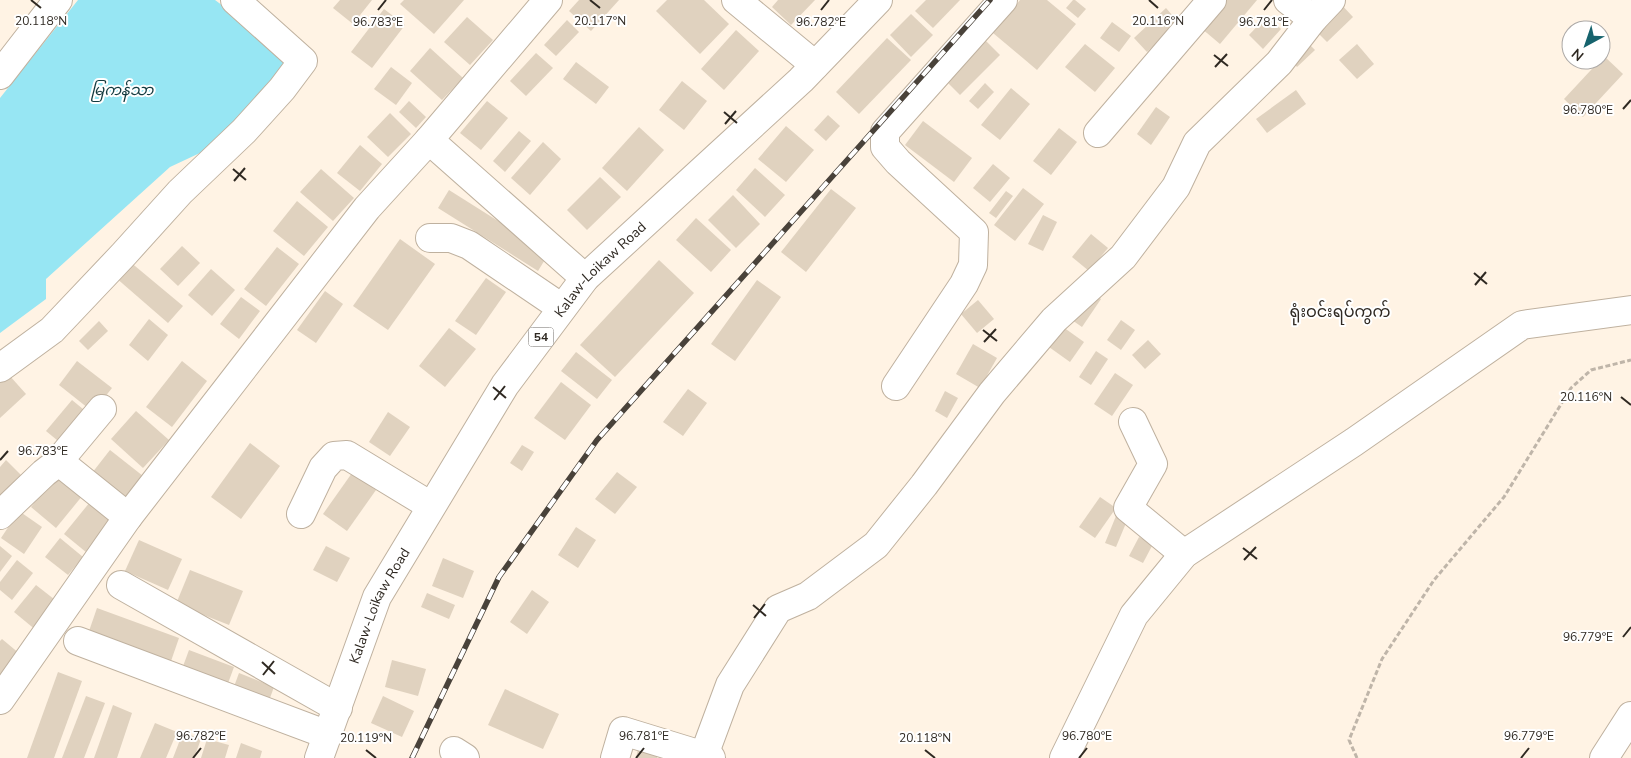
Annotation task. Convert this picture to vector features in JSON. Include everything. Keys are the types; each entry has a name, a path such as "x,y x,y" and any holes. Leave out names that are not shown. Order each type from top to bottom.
{"street":[{"path":"0,75 58,0"},
{"path":"0,368 52,330 180,192 244,131 282,89 303,61 235,0"},
{"path":"0,700 128,517 367,208 429,140 548,0"},
{"path":"736,0 815,65"},
{"name":"Kalaw-Loikaw Road","path":"324,747 377,597 505,385 562,308 586,278 815,65 878,0"},
{"path":"896,386 964,284 973,265 974,232 898,162 885,147 885,132 1004,0"},
{"path":"1098,133 1212,0"},
{"path":"615,758 623,731 708,756 730,685 778,609 808,596 876,545 924,485 992,393 1054,320 1123,256 1176,188 1197,143 1279,63 1322,9 1288,0"},
{"path":"429,140 586,278"},
{"path":"430,238 451,238 470,245 562,308"},
{"path":"1064,758 1134,615 1184,554 1354,442 1522,325 1631,310"},
{"path":"0,515 57,463 102,408"},
{"path":"1133,422 1154,464 1128,508 1184,554"},
{"path":"301,514 323,468 334,456 347,455 432,506"},
{"path":"57,463 67,468 128,517"},
{"path":"121,585 338,708"},
{"path":"78,641 324,747"},
{"path":"1604,758 1631,716"}],"path":[{"path":"1357,758 1349,740 1382,659 1434,580 1504,497 1571,388 1591,370 1631,360"}],"water":[{"name":"မြကန်သာ","path":"78,0 215,0 294,59 217,145 170,167 46,279 46,299 0,333 0,98"}],"building":[{"path":"340,0 372,0 353,24 333,8"},
{"path":"404,0 464,0 434,34 400,4"},
{"path":"579,0 619,0 591,31 569,11"},
{"path":"667,0 704,0 729,24 700,54 656,11"},
{"path":"778,0 815,0 791,25 772,7"},
{"path":"926,0 960,0 933,28 915,11"},
{"path":"1020,0 1047,0 1076,24 1037,70 993,33"},
{"path":"1073,0 1086,9 1078,18 1066,8"},
{"path":"1215,0 1257,0 1220,44 1195,23"},
{"path":"1338,1 1353,17 1327,42 1311,26"},
{"path":"1166,8 1179,23 1147,52 1134,38"},
{"path":"384,9 405,25 372,68 351,52"},
{"path":"911,14 933,35 911,57 890,35"},
{"path":"1267,16 1281,29 1263,49 1249,35"},
{"path":"467,17 493,40 470,65 444,42"},
{"path":"567,20 579,32 556,56 544,45"},
{"path":"1112,22 1131,36 1119,52 1100,38"},
{"path":"736,30 759,51 724,90 701,69"},
{"path":"982,37 1000,55 960,95 942,77"},
{"path":"887,38 911,60 859,114 836,92"},
{"path":"1305,40 1315,50 1297,67 1288,57"},
{"path":"1085,44 1115,68 1095,92 1065,67"},
{"path":"1357,44 1374,64 1357,79 1339,60"},
{"path":"430,48 463,78 442,100 410,71"},
{"path":"536,53 553,68 526,96 510,81"},
{"path":"576,62 609,87 596,104 563,79"},
{"path":"1611,63 1623,74 1583,117 1564,99 1591,70 1611,70"},
{"path":"391,67 412,83 396,105 374,89"},
{"path":"682,81 707,101 684,130 659,110"},
{"path":"985,83 994,92 978,109 969,101"},
{"path":"1011,88 1030,104 1000,140 981,125"},
{"path":"1296,90 1306,104 1267,133 1256,119"},
{"path":"409,101 426,117 416,128 399,112"},
{"path":"487,101 508,118 481,150 460,133"},
{"path":"1156,107 1170,117 1151,145 1137,134"},
{"path":"390,113 411,134 388,157 367,137"},
{"path":"828,115 840,126 826,141 814,130"},
{"path":"923,121 972,158 954,182 905,145"},
{"path":"786,126 814,150 786,182 758,159"},
{"path":"639,127 664,150 627,191 602,168"},
{"path":"1059,128 1077,142 1051,175 1033,161"},
{"path":"519,131 531,141 505,172 493,161"},
{"path":"543,142 561,159 530,195 511,178"},
{"path":"360,145 382,164 360,191 337,173"},
{"path":"993,164 1010,178 990,202 973,188"},
{"path":"755,168 785,195 765,217 736,190"},
{"path":"321,169 354,198 333,221 300,192"},
{"path":"600,177 621,197 587,230 567,210"},
{"path":"1023,188 1044,204 1015,241 994,225"},
{"path":"831,189 856,208 806,272 781,252"},
{"path":"449,190 549,253 538,271 438,208"},
{"path":"1006,191 1013,196 996,218 989,213"},
{"path":"733,195 760,224 736,248 708,220"},
{"path":"297,201 328,227 304,256 273,231"},
{"path":"1043,215 1057,222 1043,251 1028,244"},
{"path":"696,218 731,250 711,272 676,240"},
{"path":"1091,234 1108,248 1089,271 1072,257"},
{"path":"400,239 435,264 388,330 353,306"},
{"path":"182,246 200,263 178,286 160,269"},
{"path":"277,247 299,264 266,306 244,289"},
{"path":"659,260 694,293 615,377 580,345"},
{"path":"129,261 183,306 168,323 115,277"},
{"path":"211,269 235,290 212,316 188,295"},
{"path":"486,278 506,292 476,335 455,321"},
{"path":"757,280 781,297 735,361 711,344"},
{"path":"1088,290 1101,299 1082,327 1069,318"},
{"path":"325,291 343,304 316,343 297,330"},
{"path":"241,297 260,311 239,339 220,324"},
{"path":"978,300 994,319 977,333 961,314"},
{"path":"149,319 168,335 148,361 129,345"},
{"path":"1121,320 1135,330 1121,350 1107,340"},
{"path":"99,321 108,331 88,350 79,341"},
{"path":"1063,327 1084,342 1070,362 1049,347"},
{"path":"449,328 476,349 445,387 419,366"},
{"path":"1148,340 1161,354 1145,369 1132,355"},
{"path":"973,344 997,358 980,388 956,374"},
{"path":"1096,351 1108,359 1091,385 1079,377"},
{"path":"576,352 612,380 597,399 561,371"},
{"path":"77,361 112,388 93,412 59,385"},
{"path":"182,361 207,381 172,427 146,407"},
{"path":"1115,373 1133,385 1112,416 1094,404"},
{"path":"9,375 26,394 0,418 0,383"},
{"path":"561,382 591,405 565,440 534,418"},
{"path":"688,389 707,403 683,436 663,422"},
{"path":"945,391 958,398 947,418 935,411"},
{"path":"72,400 89,414 63,445 46,431"},
{"path":"136,411 169,440 143,468 111,439"},
{"path":"388,412 410,427 390,456 369,442"},
{"path":"250,443 280,466 241,519 211,497"},
{"path":"522,445 534,452 522,471 510,463"},
{"path":"110,450 143,476 125,498 92,473"},
{"path":"6,460 21,475 0,496 0,467"},
{"path":"617,472 637,487 615,514 595,499"},
{"path":"352,473 376,490 347,531 323,514"},
{"path":"58,474 83,495 56,528 31,507"},
{"path":"1100,497 1116,508 1095,538 1079,527"},
{"path":"90,502 118,525 92,557 64,534"},
{"path":"19,511 42,527 24,554 1,538"},
{"path":"1118,511 1129,516 1116,547 1105,543"},
{"path":"576,527 596,540 578,568 558,555"},
{"path":"1139,537 1153,544 1143,563 1129,556"},
{"path":"60,538 83,557 68,575 45,557"},
{"path":"139,540 182,559 168,590 125,571"},
{"path":"0,546 12,556 0,572"},
{"path":"326,546 350,558 337,582 313,570"},
{"path":"443,558 474,571 463,598 432,586"},
{"path":"17,560 33,573 12,600 0,590 0,582"},
{"path":"190,570 243,591 229,625 176,604"},
{"path":"36,585 59,603 37,631 14,612"},
{"path":"532,590 549,602 527,634 510,622"},
{"path":"427,593 455,605 449,619 421,607"},
{"path":"97,608 179,638 170,664 88,634"},
{"path":"2,639 20,654 2,676 0,674 0,641"},
{"path":"189,650 234,667 227,686 182,669"},
{"path":"392,660 426,669 418,696 385,687"},
{"path":"58,672 82,681 54,758 27,758"},
{"path":"239,673 274,687 267,706 232,692"},
{"path":"505,689 559,714 543,749 488,725"},
{"path":"86,696 105,703 84,758 62,758"},
{"path":"383,696 414,711 402,737 371,723"},
{"path":"113,705 132,713 117,758 94,758"},
{"path":"155,723 177,732 166,758 140,758"},
{"path":"183,732 201,739 194,758 173,758"},
{"path":"207,739 229,745 225,758 201,758"},
{"path":"241,743 262,751 260,758 236,758"},
{"path":"638,749 658,753 657,758 636,758"}],"railway":[{"path":"412,758 499,577 597,440 990,0"}],"district":[{"name":"ရုံးဝင်းရပ်ကွက်","path":"1340,311"}]}
